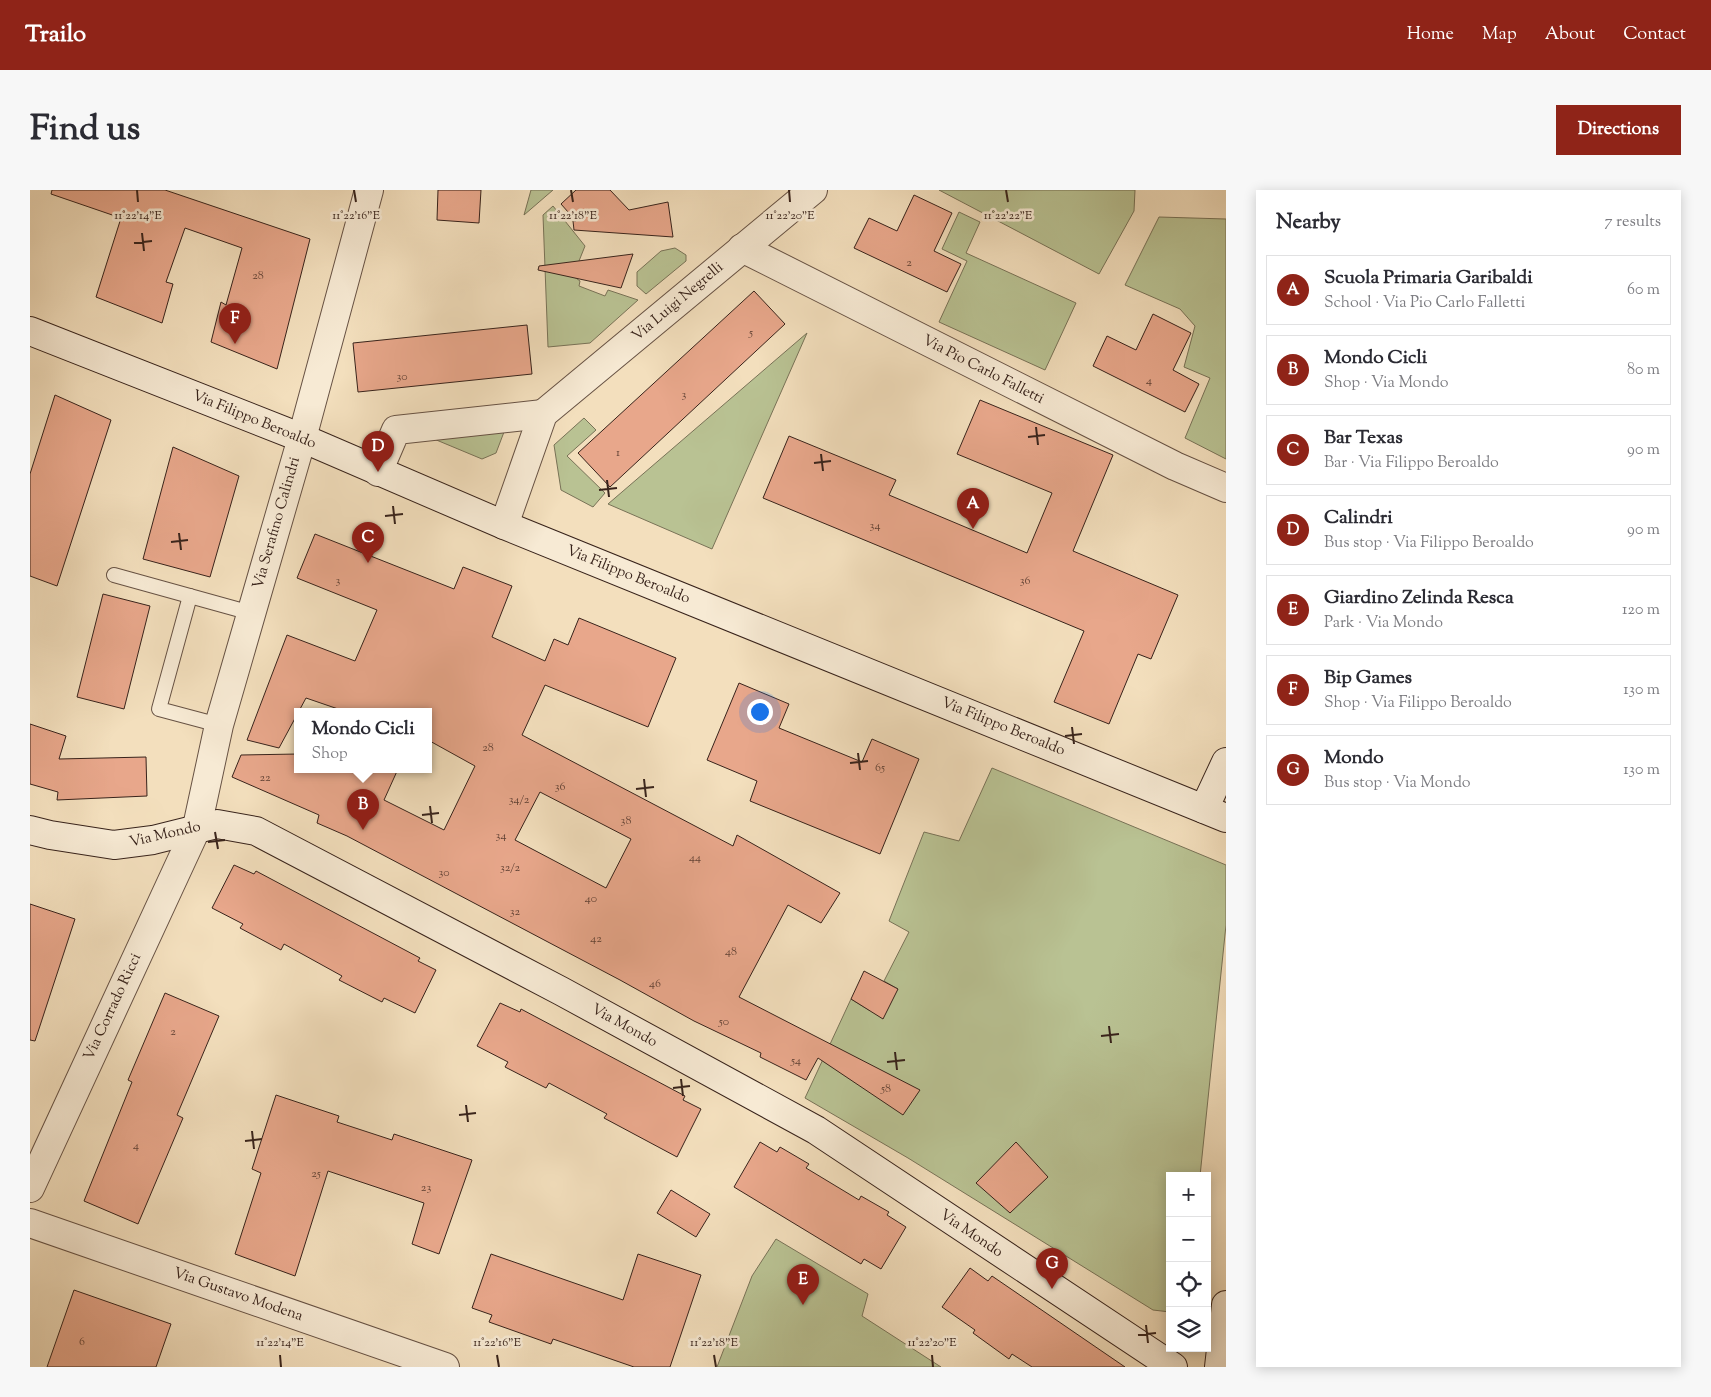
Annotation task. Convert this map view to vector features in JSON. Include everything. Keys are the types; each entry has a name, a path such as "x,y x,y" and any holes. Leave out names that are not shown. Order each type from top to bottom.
{"street":[{"name":"Via Serafino Calindri","path":"197,827 218,726 302,438 369,190"},
{"name":"Via Luigi Negrelli","path":"543,414 691,294 742,248 813,190"},
{"name":"Via Pio Carlo Falletti","path":"742,248 1175,466 1226,488"},
{"name":"Via Filippo Beroaldo","path":"30,331 302,438 504,525 1215,814"},
{"path":"378,472 396,430 543,414 504,525"},
{"path":"1215,814 1226,762"},
{"name":"Via Mondo","path":"30,830 114,845 153,840 197,827 217,824 256,831 552,987 816,1130 1052,1289 1174,1367"},
{"name":"Via Corrado Ricci","path":"30,1188 197,827"},
{"name":"Via Gustavo Modena","path":"30,1223 445,1367"},
{"path":"1219,1367 1226,1306"}],"lane":[{"path":"114,575 250,613"},
{"path":"190,596 159,709 218,726"}],"green space":[{"path":"531,190 553,190 524,215"},
{"path":"939,190 1135,190 1134,211 1099,274"},
{"path":"553,206 585,246 573,276 580,281 579,286 605,296 608,290 638,300 590,343 548,347 543,215"},
{"path":"959,212 980,222 966,253 1076,303 1045,370 939,322 967,261 942,249"},
{"path":"1159,217 1226,219 1226,459 1185,438 1210,378 1184,367 1195,326 1180,309 1125,285"},
{"path":"675,248 686,255 686,261 646,294 637,286 637,272 661,251"},
{"path":"807,333 712,549 608,504"},
{"path":"584,418 596,430 567,456 605,493 593,507 561,490 554,445"},
{"path":"504,432 496,453 482,459 434,439"},
{"path":"992,768 1226,865 1226,925 1200,1172 1166,1172 1166,1312 1153,1310 908,1158 805,1098 851,999 869,1010 898,989 884,981 909,932 889,921 924,832 959,841"},
{"path":"776,1239 868,1294 862,1316 941,1367 717,1367 752,1276"}],"building":[{"path":"52,190 165,190 310,239 277,369 211,342 221,302 226,305 242,248 185,228 166,282 173,284 162,323 96,297 121,218 51,194"},
{"path":"438,190 481,190 479,223 437,220"},
{"path":"576,190 610,190 629,210 668,202 673,237 574,230 573,221 576,221 561,204"},
{"path":"914,195 952,213 934,251 961,264 947,292 854,248 869,218 897,231"},
{"path":"633,254 621,288 538,270 539,266"},
{"path":"754,291 785,324 610,487 578,453"},
{"path":"1153,314 1191,333 1173,370 1199,384 1185,412 1093,366 1107,336 1136,350"},
{"path":"527,325 532,374 358,392 353,343"},
{"path":"55,395 111,420 57,586 30,576 30,474"},
{"path":"980,400 1113,455 1073,551 1178,595 1151,659 1138,654 1109,724 1054,702 1084,631 763,498 789,436 896,480 889,495 1027,553 1052,493 957,454"},
{"path":"173,447 239,476 210,577 143,559"},
{"path":"315,534 454,589 463,567 512,586 492,637 545,661 554,639 568,645 579,618 676,658 648,727 545,685 522,735 733,846 737,835 840,893 821,923 788,905 739,997 920,1090 903,1115 818,1058 806,1080 760,1057 761,1053 694,1021 347,836 317,823 319,815 232,777 241,755 294,754 294,773 396,773 384,800 444,830 475,766 432,742 432,708 335,708 306,698 301,708 294,708 294,720 279,748 247,740 287,635 355,661 377,610 297,578","holes":["540,792 631,839 606,888 515,840"]},
{"path":"103,594 150,606 124,709 77,697"},
{"path":"739,683 789,704 779,728 862,762 872,739 919,759 880,854 750,801 757,781 707,760"},
{"path":"30,724 66,736 59,759 146,757 147,796 57,800 58,792 30,784"},
{"path":"234,865 254,874 256,871 420,958 418,961 436,970 415,1013 384,998 382,1002 339,980 342,976 284,944 281,950 240,928 243,924 212,908"},
{"path":"30,904 75,919 35,1041 30,1040"},
{"path":"864,971 898,989 883,1019 851,999"},
{"path":"165,993 219,1016 177,1115 183,1118 138,1224 84,1201 132,1082 128,1080"},
{"path":"500,1003 520,1012 521,1009 685,1096 683,1100 701,1109 677,1157 604,1118 607,1114 549,1083 546,1088 505,1067 508,1062 477,1046"},
{"path":"276,1095 339,1116 337,1122 392,1140 394,1134 472,1160 439,1254 412,1244 424,1203 328,1171 295,1276 235,1254 261,1173 252,1169"},
{"path":"760,1142 777,1152 780,1147 809,1164 806,1168 859,1200 861,1196 889,1212 887,1215 906,1227 881,1269 864,1259 861,1264 734,1187"},
{"path":"1016,1142 1048,1177 1010,1213 976,1183"},
{"path":"671,1190 710,1214 696,1237 657,1213"},
{"path":"491,1254 623,1300 638,1254 701,1275 670,1367 634,1367 553,1339 551,1344 489,1322 492,1315 472,1308"},
{"path":"970,1268 988,1281 992,1276 1125,1367 1032,1367 1012,1354 1009,1359 973,1333 975,1330 942,1307"},
{"path":"74,1290 171,1324 156,1367 47,1367"}],"place":[{"name":"Bip Games","path":"235,344"},
{"name":"Calindri","path":"378,472"},
{"name":"Scuola Primaria Garibaldi","path":"973,529"},
{"name":"Bar Texas","path":"368,563"},
{"name":"Mondo Cicli","path":"363,830"},
{"name":"Mondo","path":"1052,1289"},
{"name":"Giardino Zelinda Resca","path":"803,1305"}]}
